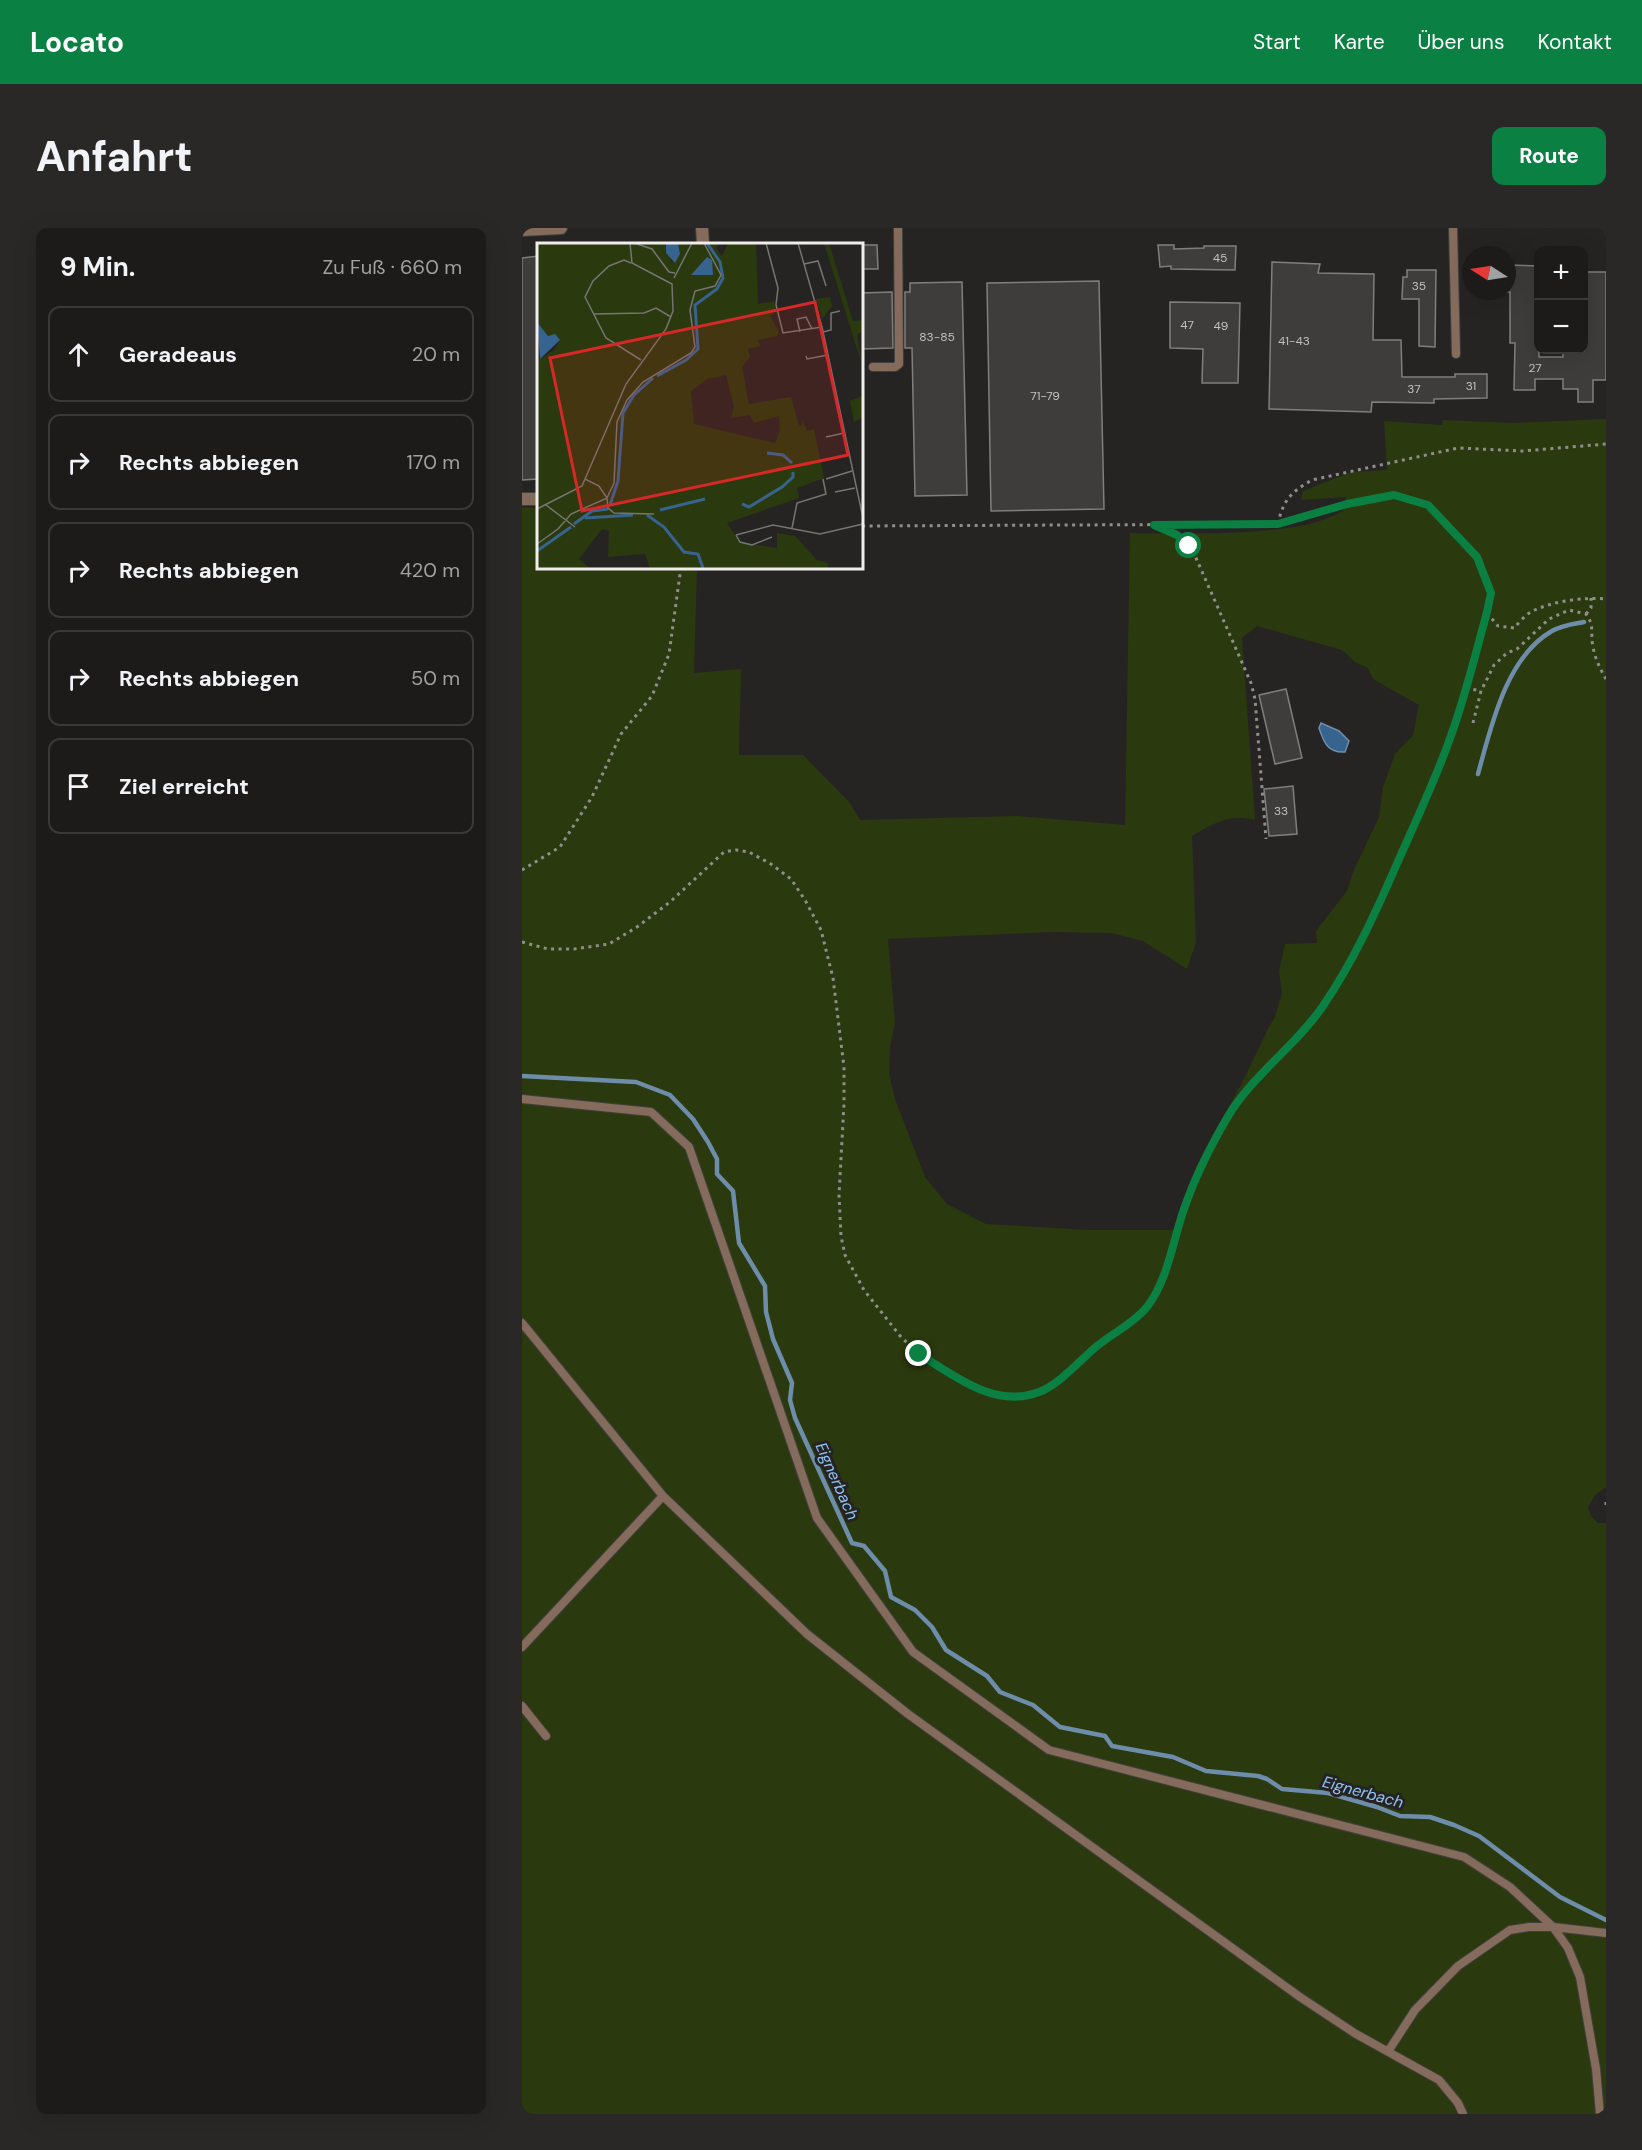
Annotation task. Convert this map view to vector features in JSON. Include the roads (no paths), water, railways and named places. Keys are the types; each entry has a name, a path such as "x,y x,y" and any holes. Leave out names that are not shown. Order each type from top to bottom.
{"street":[{"path":"522,231 561,228"}],"lane":[{"path":"873,367 895,367 899,364 898,228"},
{"path":"1452,228 1456,354"},
{"path":"522,1099 651,1112 688,1147 817,1518 913,1652 1049,1750 1464,1857 1510,1887 1553,1927 1568,1948 1580,1977 1596,2069 1600,2114"},
{"path":"522,1323 663,1496 807,1634 908,1714 1300,1997 1356,2034 1389,2050 1439,2080 1458,2103 1463,2114"},
{"path":"522,1647 663,1496"},
{"path":"522,1707 546,1736"},
{"path":"1389,2050 1415,2010 1458,1966 1510,1930 1553,1927 1606,1933"}],"water":[{"path":"1321,723 1339,731 1349,741 1345,752 1334,751 1328,746 1319,728"}],"waterway":[{"path":"1478,774 1495,715 1512,675 1523,658 1536,643 1552,631 1584,622"},
{"name":"Eignerbach","path":"522,1076 636,1082 670,1095 693,1119 717,1159 717,1174 733,1191 739,1243 765,1286 766,1312 773,1339 792,1383 790,1400 795,1418 852,1543 864,1546 885,1571 891,1597 915,1610 932,1627 946,1650 987,1676 1000,1692 1033,1705 1060,1727 1105,1736 1112,1746 1173,1757 1206,1771 1258,1776 1282,1789 1328,1793 1400,1816 1430,1817 1454,1825 1479,1836 1560,1897 1606,1920"}]}
